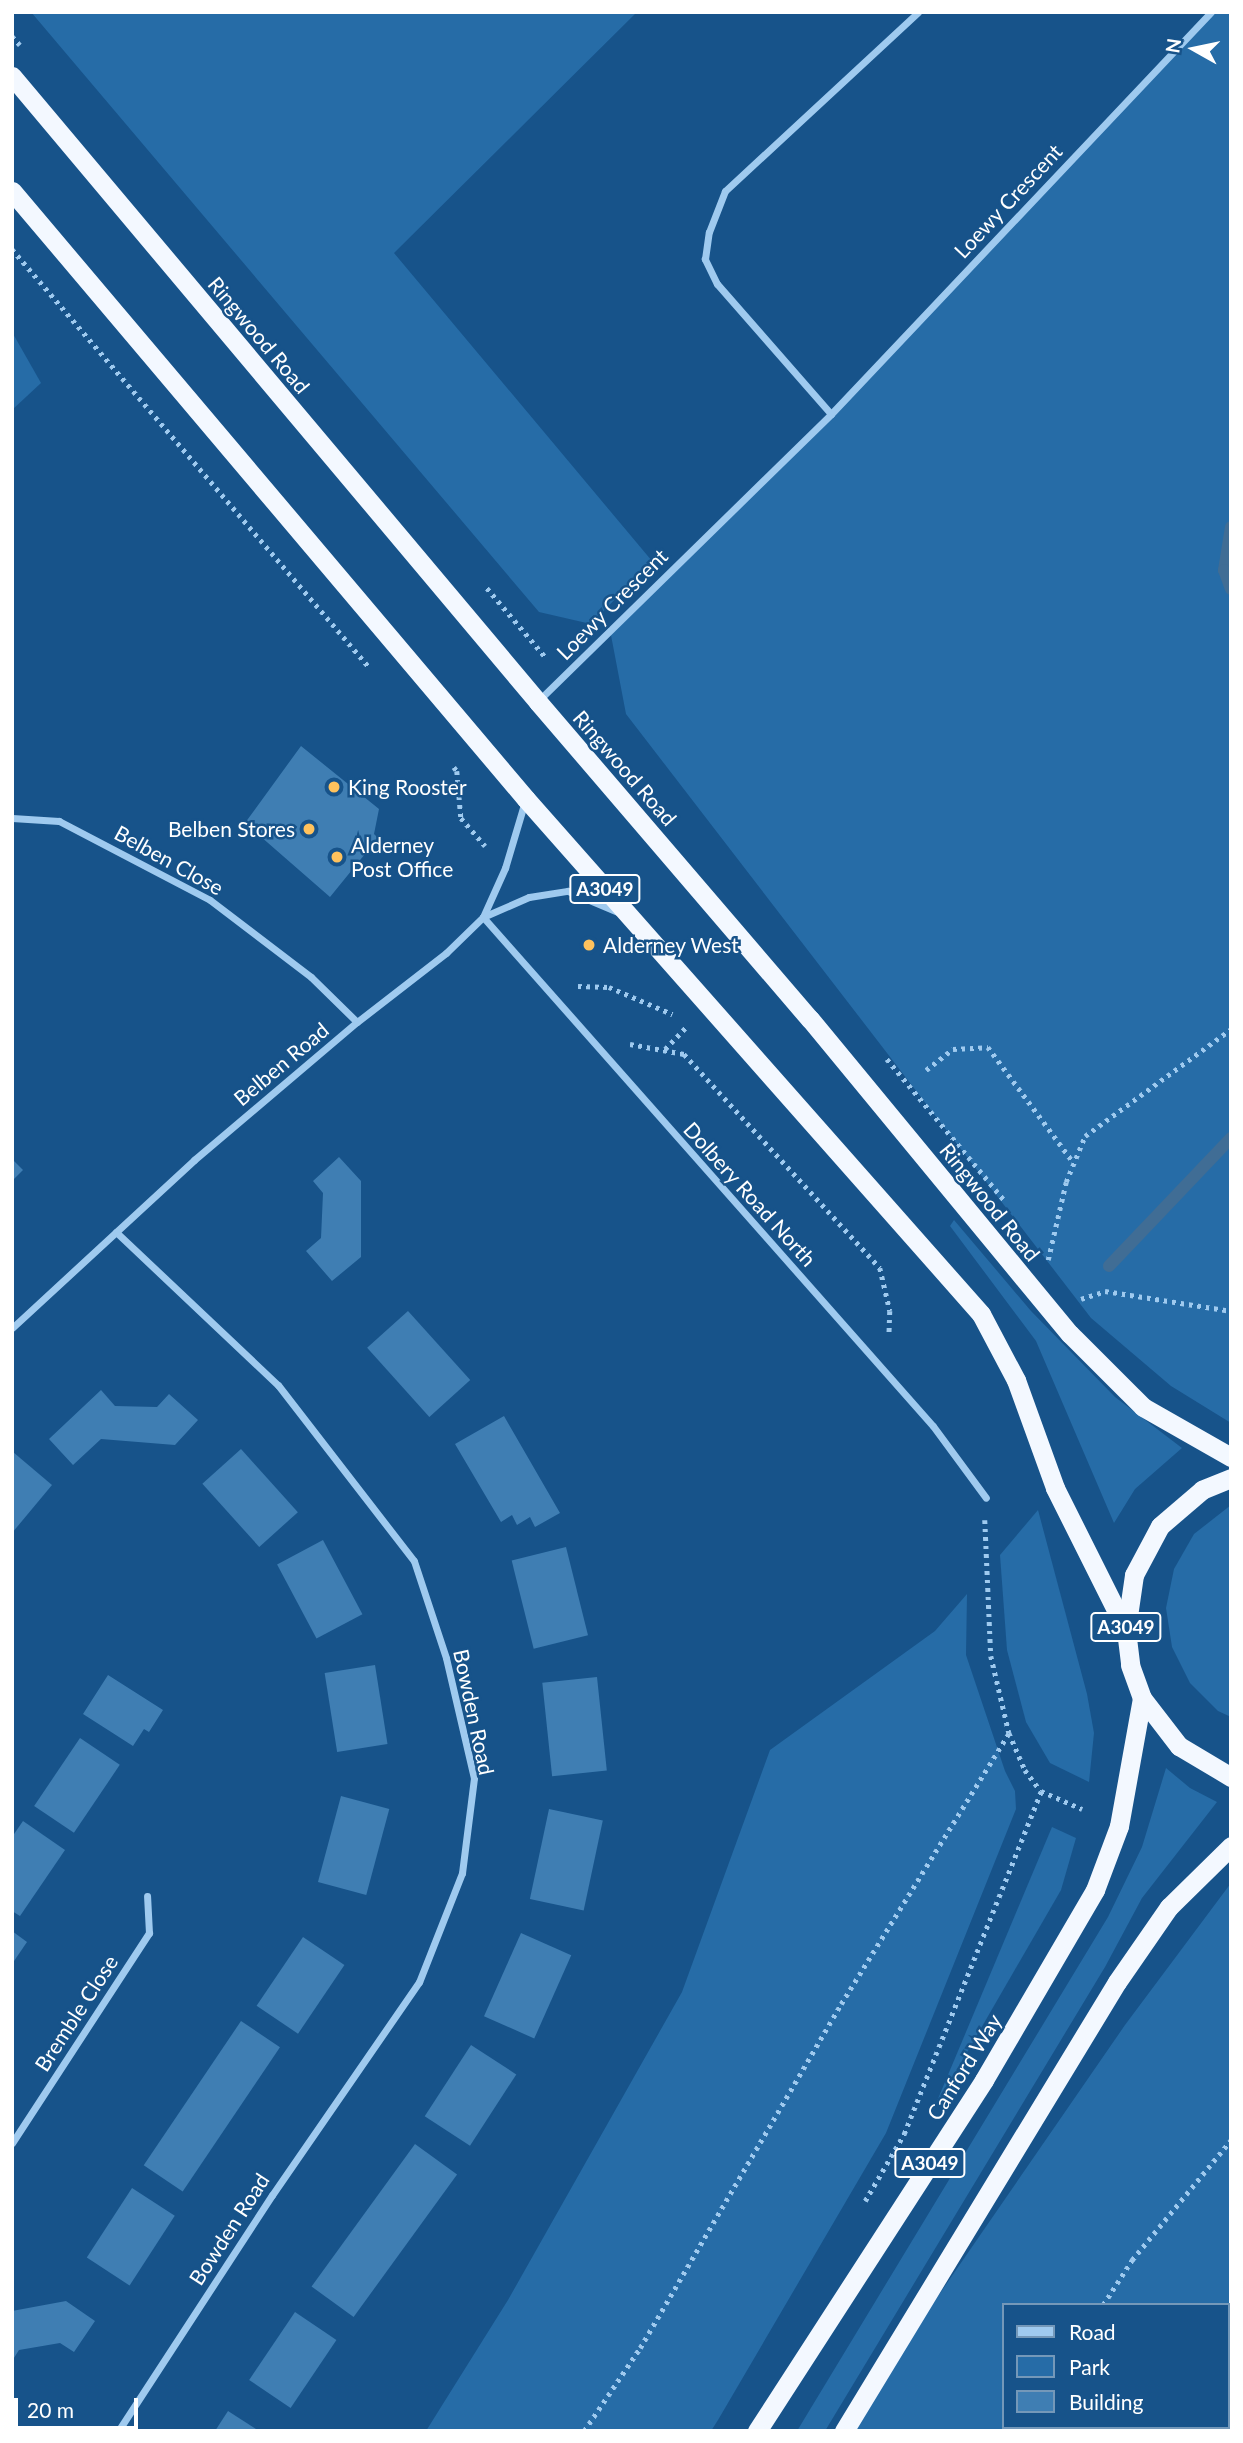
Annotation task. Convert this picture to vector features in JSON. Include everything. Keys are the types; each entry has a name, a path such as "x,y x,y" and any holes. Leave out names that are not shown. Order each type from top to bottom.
{"highway":[{"name":"Ringwood Road","path":"12,76 538,702 810,1019 1070,1334 1143,1407 1231,1457"},
{"name":"A3049","path":"12,191 526,799 981,1314 1016,1380 1055,1488 1126,1630"},
{"name":"A3049","path":"1231,1478 1202,1490 1160,1527 1134,1575 1126,1630 1130,1665 1142,1698 1179,1746 1231,1777"},
{"name":"Canford Way","path":"757,2431 984,2080 1095,1890 1119,1826 1142,1698"},
{"name":"A3049","path":"844,2431 1117,1982 1169,1906 1231,1846"}],"street":[{"path":"831,414 740,314 717,284 705,258 709,232 725,191 918,12"},
{"name":"Loewy Crescent","path":"538,702 831,414 1211,12"},
{"name":"Belben Road","path":"12,1328 194,1160 357,1022 446,953 483,917 505,867 526,799"},
{"name":"Belben Close","path":"12,818 59,821 210,900 311,977 357,1022"},
{"path":"483,917 529,897 568,891 632,918"},
{"name":"Dolbery Road North","path":"483,917 933,1426 986,1498"},
{"name":"Bowden Road","path":"116,1231 278,1385 414,1561 446,1658 474,1778 462,1873 419,1982 272,2195 118,2431"},
{"name":"Bremble Close","path":"12,2143 149,1933 147,1895"}],"path":[{"path":"12,249 376,675"},
{"path":"449,762 457,771 461,818 505,867"},
{"path":"665,1049 690,1022"},
{"path":"1046,1267 1073,1162 1085,1136 1231,1029"},
{"path":"587,1037 665,1049 684,1055 880,1268 890,1311 887,1376"},
{"path":"926,1070 953,1049 988,1047 1073,1162"},
{"path":"1070,1303 1105,1291 1231,1311"},
{"path":"986,1498 984,1540 991,1656 1009,1733 1025,1770 1041,1791 1083,1809"},
{"path":"584,2431 640,2348 841,2004 1009,1733"},
{"path":"862,2205 904,2134 1041,1791"},
{"path":"1104,2303 1132,2260 1231,2140"}],"green space":[{"path":"31,12 637,12 394,253 652,561 591,624 539,612"},
{"path":"1211,12 1231,12 1231,1423 1171,1386 1091,1318 626,714 610,630 831,414"},
{"path":"12,332 41,383 12,410"},
{"path":"954,1220 1031,1311 1115,1397 1182,1448 1135,1489 1114,1523 1036,1341 950,1226"},
{"path":"1231,1505 1231,1717 1218,1711 1190,1683 1172,1647 1166,1608 1174,1569 1194,1534"},
{"path":"1038,1510 1087,1694 1094,1733 1089,1782 1050,1763 1026,1722 1007,1650 1000,1555"},
{"path":"967,1594 966,1655 1005,1771 1015,1791 1016,1809 886,2133 711,2431 426,2431 508,2300 682,1992 770,1750 935,1631"},
{"path":"1166,1768 1190,1788 1217,1802 1142,1898 1105,1967 825,2431 797,2431 1108,1917 1142,1847"},
{"path":"1052,1827 1076,1838 1061,1890 932,2113"},
{"path":"1231,1883 1231,2333 1229,2336 1229,2303 1002,2303 1002,2429 1162,2429 1161,2431 845,2431 1125,2025"}],"building":[{"name":"Belben Stores","path":"301,746 379,809 374,834 378,838 330,897 245,823"},
{"path":"339,1157 361,1181 361,1257 332,1281 306,1251 321,1238 323,1193 313,1181"},
{"path":"12,1159 23,1170 12,1181"},
{"path":"408,1311 470,1380 429,1417 367,1348"},
{"path":"101,1390 115,1406 157,1407 169,1394 198,1420 175,1445 101,1439 73,1465 49,1439"},
{"path":"504,1416 560,1513 535,1527 530,1517 517,1525 512,1515 501,1522 455,1444"},
{"path":"241,1449 298,1512 259,1547 202,1484"},
{"path":"13,1452 52,1485 12,1533 12,1454"},
{"path":"323,1540 362,1614 317,1639 277,1564"},
{"path":"566,1547 588,1635 534,1649 512,1561"},
{"path":"375,1665 388,1744 337,1752 325,1673"},
{"path":"108,1675 163,1710 149,1732 144,1729 133,1746 83,1714"},
{"path":"597,1677 607,1770 552,1776 542,1683"},
{"path":"80,1738 120,1765 74,1833 34,1806"},
{"path":"341,1796 389,1809 366,1895 318,1882"},
{"path":"549,1809 603,1820 584,1910 530,1899"},
{"path":"23,1821 65,1850 20,1916 12,1911 12,1837"},
{"path":"12,1931 27,1942 12,1964"},
{"path":"521,1933 571,1955 534,2039 484,2016"},
{"path":"303,1937 344,1965 298,2034 257,2006"},
{"path":"241,2021 280,2047 183,2192 144,2165"},
{"path":"471,2045 516,2074 470,2146 425,2116"},
{"path":"415,2144 457,2175 354,2317 312,2286"},
{"path":"132,2188 175,2216 130,2285 87,2258"},
{"path":"66,2301 95,2321 74,2352 60,2343 19,2350 12,2361 12,2311"},
{"path":"295,2312 336,2340 291,2408 249,2380"},
{"path":"228,2411 259,2431 215,2431"}],"waterway":[{"path":"1231,527 1224,570 1231,589"},
{"path":"1109,1266 1231,1138"}],"place":[{"name":"King Rooster","path":"334,787"},
{"name":"Belben Stores","path":"309,829"},
{"name":"Alderney Post Office","path":"337,857"},
{"name":"Alderney West","path":"589,945"}]}
